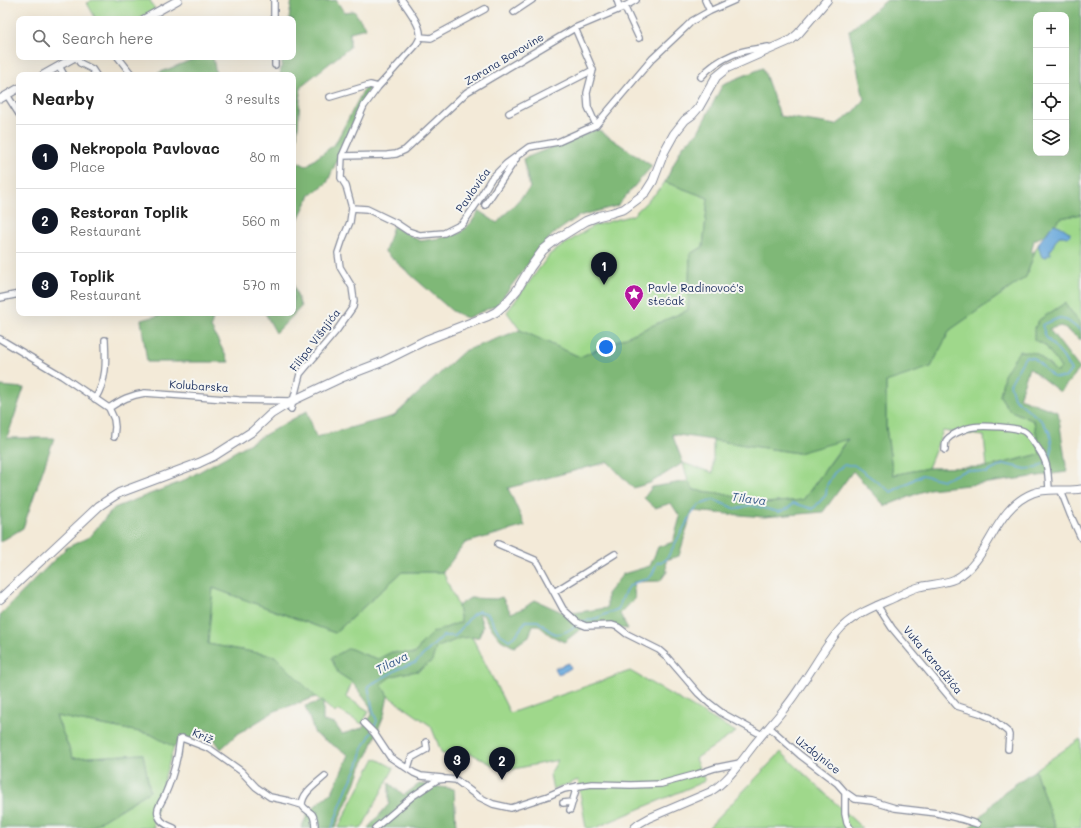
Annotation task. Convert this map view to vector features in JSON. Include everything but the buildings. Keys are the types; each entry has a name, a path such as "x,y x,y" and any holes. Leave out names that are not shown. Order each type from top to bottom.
{"main road":[{"path":"0,599 99,506 119,493 214,456 253,431 272,414 292,400 343,377 382,362 426,340 496,312 517,290 530,268 543,250 548,246 586,221 624,209 646,192 653,181 664,152 674,134 685,120 699,107 716,77 727,68 791,40 827,0"}],"street":[{"path":"149,16 178,0"},
{"path":"274,0 274,16"},
{"path":"402,0 417,24 420,31 420,37 431,38 485,9"},
{"path":"514,12 532,0"},
{"path":"617,0 639,38"},
{"name":"Zorana Borovine","path":"342,156 387,156 405,150 466,92 575,28 636,0"},
{"path":"705,0 710,11"},
{"name":"Pavlovića","path":"352,208 368,209 396,223 408,231 420,235 444,233 462,224 477,203 491,179 506,164 529,148 558,142 596,125 652,59 692,21 735,0"},
{"path":"575,28 593,70 588,93 588,107 596,125"},
{"name":"Filipa Višnjića","path":"291,409 292,400 300,374 337,330 353,307 354,301 352,287 340,267 338,253 350,222 352,208 346,186 341,178 342,156 364,106 378,87 416,45 420,37"},
{"path":"701,77 719,62 735,54 780,45"},
{"path":"50,72 70,60"},
{"path":"78,60 94,72"},
{"path":"120,60 130,72"},
{"path":"275,60 275,65"},
{"path":"59,66 62,72"},
{"path":"509,113 593,70"},
{"path":"330,97 370,85 378,87"},
{"path":"0,99 16,90"},
{"path":"7,95 16,109"},
{"name":"Pavlovića","path":"485,204 519,154"},
{"path":"0,298 16,295"},
{"path":"0,339 62,376 109,408 114,419 114,438"},
{"path":"94,399 100,390 105,370 105,340"},
{"name":"Kolubarska","path":"109,408 135,394 145,393 233,399 292,400"},
{"path":"945,450 945,444 949,437 972,427 984,426 1022,430 1026,432 1043,454 1047,465 1050,490"},
{"path":"634,828 640,822 719,787 785,708 831,641 853,618 877,605 918,587 944,582 963,573 983,551 1001,519 1014,505 1026,496 1043,490 1061,491 1081,489"},
{"path":"1061,491 1081,538"},
{"path":"498,544 535,560 563,608 579,623 586,626 612,625 618,627 627,634 659,650 667,657 698,693 722,713 762,735"},
{"path":"554,592 615,554"},
{"name":"Vuka Karadžića","path":"877,605 892,628 957,706 991,718 1008,732 1008,749"},
{"path":"364,723 372,731 390,757 414,773 421,776 456,780 477,796 493,804 511,808 564,789 577,786 592,784 661,784 715,768 740,763"},
{"name":"Uzdojnice","path":"769,727 800,755 837,782 845,792"},
{"name":"Križ","path":"174,828 159,818 158,809 168,788 179,749 180,739 182,738 210,749 241,771 256,787 270,797 302,805"},
{"path":"408,768 411,758 427,749 426,742"},
{"path":"315,828 312,814 304,809 302,801 308,791 325,776"},
{"path":"375,828 413,796 437,780 446,779"},
{"path":"570,810 577,786"},
{"path":"845,792 855,799 872,801 895,808 937,813 977,824"},
{"path":"845,792 845,814 850,828"},
{"path":"563,803 572,802"}],"green space":[{"path":"92,0 150,0 155,10 144,16 94,16 87,3"},
{"path":"292,0 315,0 316,2 336,0 344,12 354,11 366,28 350,32 350,47 301,86 296,145 296,72 280,72 282,60 296,60 296,16 289,16"},
{"path":"887,0 1081,0 1081,214 1061,218 1045,235 1034,240 1031,253 1035,251 1026,277 950,330 931,367 886,382 886,427 893,475 928,468 987,467 1040,454 1034,421 1009,410 1000,396 1004,375 1019,351 1036,353 1057,372 1061,368 1045,345 1034,340 1034,329 1039,320 1065,303 1081,325 1081,340 1061,326 1049,329 1080,369 1060,392 1029,368 1019,398 1058,412 1067,472 988,483 929,489 885,506 853,471 823,512 764,517 692,511 679,556 666,560 667,572 660,581 633,582 635,598 620,614 628,629 586,625 564,642 550,635 538,625 533,625 529,636 514,647 501,640 484,616 479,613 483,627 479,637 460,638 436,648 432,661 418,671 390,677 381,684 388,696 384,715 335,828 301,828 310,810 332,792 349,755 315,734 305,706 323,701 323,721 335,724 342,734 362,728 372,715 370,706 352,682 338,673 331,658 349,648 378,659 392,652 415,654 422,643 432,633 461,622 458,606 470,598 496,599 502,597 511,613 524,608 535,600 566,614 607,608 607,594 623,574 650,566 658,547 673,542 680,517 671,503 655,508 644,498 652,487 688,481 694,490 718,493 765,503 803,500 848,439 798,453 672,434 683,463 650,483 633,488 608,462 508,488 525,526 465,543 443,572 402,572 335,633 213,588 208,644 275,656 316,697 275,711 236,735 221,749 207,729 174,747 150,734 56,716 73,758 143,754 150,791 90,828 0,828 0,615 66,548 89,537 114,508 181,482 307,411 316,437 394,416 464,351 520,330 580,357 688,310 690,254 703,247 708,198 665,182 682,147 698,132 723,84 763,68 780,116 836,125 855,111 864,99 849,31"},
{"path":"191,60 214,60 216,72 161,72"},
{"path":"365,87 369,88 327,183 310,195 296,224 296,161 306,166 335,144"},
{"path":"597,129 652,166 617,206 579,216 552,235 497,305 467,318 452,311 385,252 393,226 420,241 460,233 471,223 479,211 497,223 530,188 523,159"},
{"path":"665,182 708,198 703,247 690,254 688,310 580,357 520,330 507,312 550,254 593,226 633,215 660,189"},
{"path":"1081,214 1081,325 1065,303 1039,320 1045,345 1061,368 1057,372 1036,353 1004,375 1000,396 1009,410 1034,421 1040,454 987,467 984,436 943,431 928,468 893,475 886,427 886,381 931,367 950,330 1026,277 1039,243 1042,257 1045,257 1052,249 1059,236 1068,237 1070,233 1054,224 1061,218"},
{"path":"296,292 301,307 296,312"},
{"path":"157,316 213,316 211,327 229,362 147,362 141,320"},
{"path":"267,316 292,316 276,333"},
{"path":"0,386 24,388 7,438 54,438 23,528 0,542"},
{"path":"848,438 803,500 765,503 718,493 694,490 688,481 683,463 713,473 713,440 798,453"},
{"path":"402,572 443,572 458,606 461,622 432,633 422,643 415,654 392,652 378,659 349,648 338,673 352,682 346,697 369,711 362,724 338,710 335,713 316,697 275,656 207,644 213,588 335,633"},
{"path":"472,637 510,713 630,671 736,732 695,759 705,781 595,828 586,828 578,780 553,790 550,774 558,760 504,771 472,754 442,754 431,726 388,696 381,684 390,677 418,671 432,661 435,648 460,638"},
{"path":"56,716 150,734 174,747 159,795 153,827 155,828 90,828 150,791 143,754 73,758"},
{"path":"1080,739 1081,828 1056,828 1035,770"},
{"path":"781,752 862,828 708,828"},
{"path":"375,758 394,768 362,828 338,828"},
{"path":"1035,770 1056,828 970,828 1004,792"},
{"path":"389,783 404,795 419,784 454,789 456,828 368,828 389,804"}],"water":[{"path":"1054,224 1065,229 1070,233 1070,235 1068,237 1059,236 1050,250 1050,254 1042,257 1039,242"},
{"path":"569,663 571,668 558,674 555,668"}],"waterway":[{"name":"Tilava","path":"1047,460 1050,457 1052,449 1050,433 1042,421 1014,398 1010,384 1025,357 1034,358 1053,377 1065,378 1071,370 1063,357 1046,337 1042,325 1059,318 1068,321 1081,331"},
{"name":"Tilava","path":"582,622 597,618 618,609 627,588 634,583 648,579 652,575 657,563 666,560 691,515 699,505 714,500 736,509 750,505 779,512 789,508 793,503 813,509 826,495 827,485 834,473 844,465 854,465 891,492 922,475 943,480 967,470 986,473 1004,464 1026,469 1037,468 1044,463"},
{"name":"Tilava","path":"373,729 377,721 373,711 368,686 402,667 415,663 443,636 455,636 472,615 479,611 488,614 499,633 509,640 516,635 526,621 538,621 548,630 556,634 565,632 577,625"},
{"name":"Tilava","path":"332,828 347,788 358,766 363,748 372,732"}],"place":[{"name":"Nekropola Pavlovac","path":"604,285"},
{"name":"Pavle Radinovoć's stećak","path":"634,311"},
{"name":"Toplik","path":"457,779"},
{"name":"Restoran Toplik","path":"502,780"}]}
